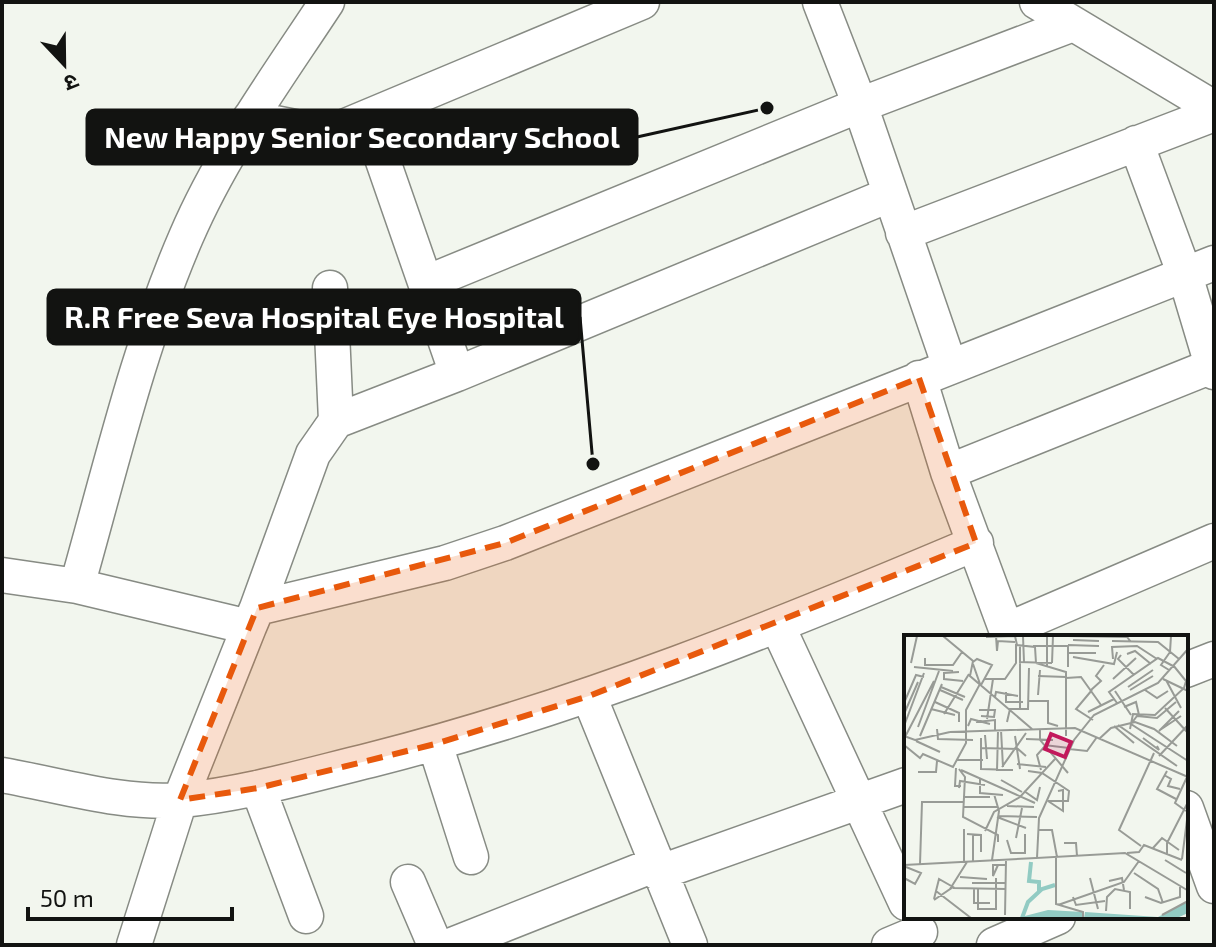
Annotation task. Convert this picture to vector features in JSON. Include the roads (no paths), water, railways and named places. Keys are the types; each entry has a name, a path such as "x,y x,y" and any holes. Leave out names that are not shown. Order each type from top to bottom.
{"street":[{"path":"77,586 164,293 204,199 250,118 327,2"},
{"path":"250,118 315,131 341,128 642,2"},
{"path":"820,2 860,105 903,233 934,372 948,472 1008,633 1214,541"},
{"path":"1037,2 1214,111"},
{"path":"426,283 860,105 1073,24"},
{"path":"903,233 1214,111"},
{"path":"368,118 457,374"},
{"path":"948,472 1213,369 1200,269 1136,143"},
{"path":"134,945 180,800 253,617 313,454 336,421 889,195"},
{"path":"2,575 253,617 505,543 1200,269"},
{"path":"330,288 336,421"},
{"path":"2,775 126,798 180,800 258,788 435,744 589,696 778,627 976,543"},
{"path":"778,627 904,898"},
{"path":"1188,669 1214,659"},
{"path":"589,696 656,869 690,945"},
{"path":"435,744 471,857"},
{"path":"452,945 656,869 858,804 904,786"},
{"path":"258,788 306,916"},
{"path":"1188,814 1214,886"},
{"path":"408,882 435,945"},
{"path":"994,945 1053,919"},
{"path":"889,945 917,924"}],"place":[{"name":"New Happy Senior Secondary School","path":"767,108"},
{"name":"R.R Free Seva Hospital Eye Hospital","path":"593,464"}]}
